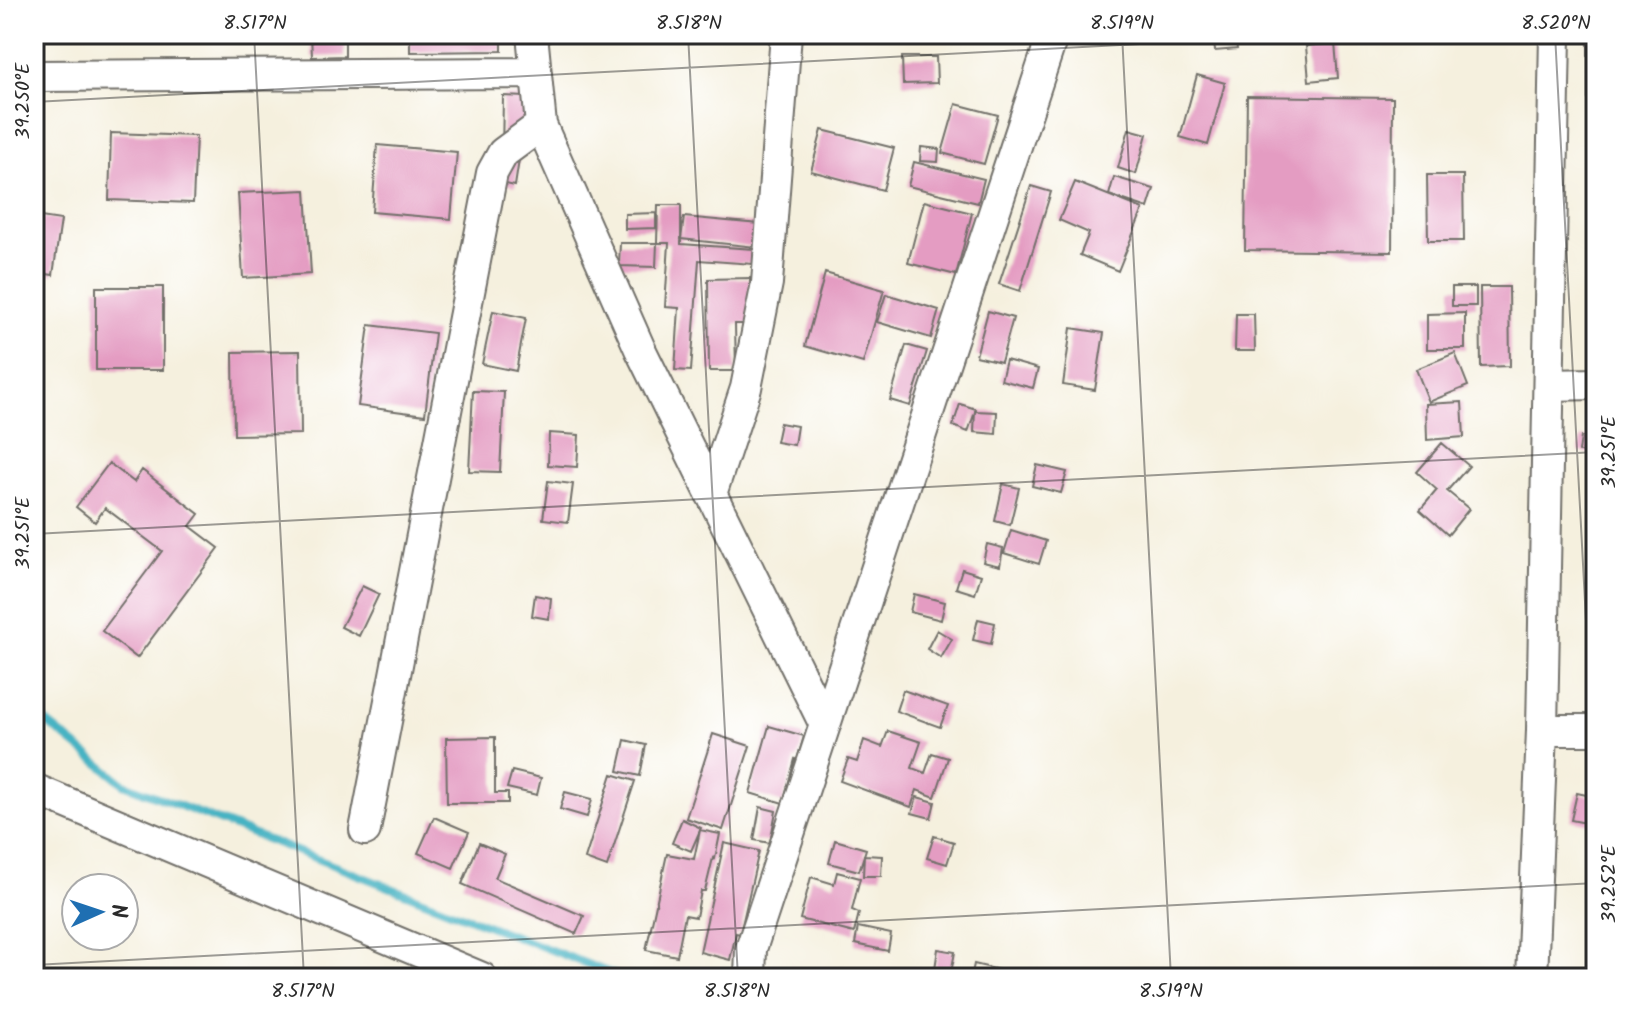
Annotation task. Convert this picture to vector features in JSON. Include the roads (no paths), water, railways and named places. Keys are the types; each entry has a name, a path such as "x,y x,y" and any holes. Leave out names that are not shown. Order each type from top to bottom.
{"street":[{"path":"532,34 541,125 640,349 825,725"},
{"path":"711,494 746,388 767,283 786,34"},
{"path":"750,978 751,949 1053,34"},
{"path":"1532,978 1542,730 1555,34"},
{"path":"34,76 536,73"},
{"path":"365,830 492,173 503,153 541,125"},
{"path":"1549,385 1596,384"},
{"path":"1542,730 1596,730"},
{"path":"34,789 482,978"}],"waterway":[{"path":"34,712 124,784 623,978"}]}
